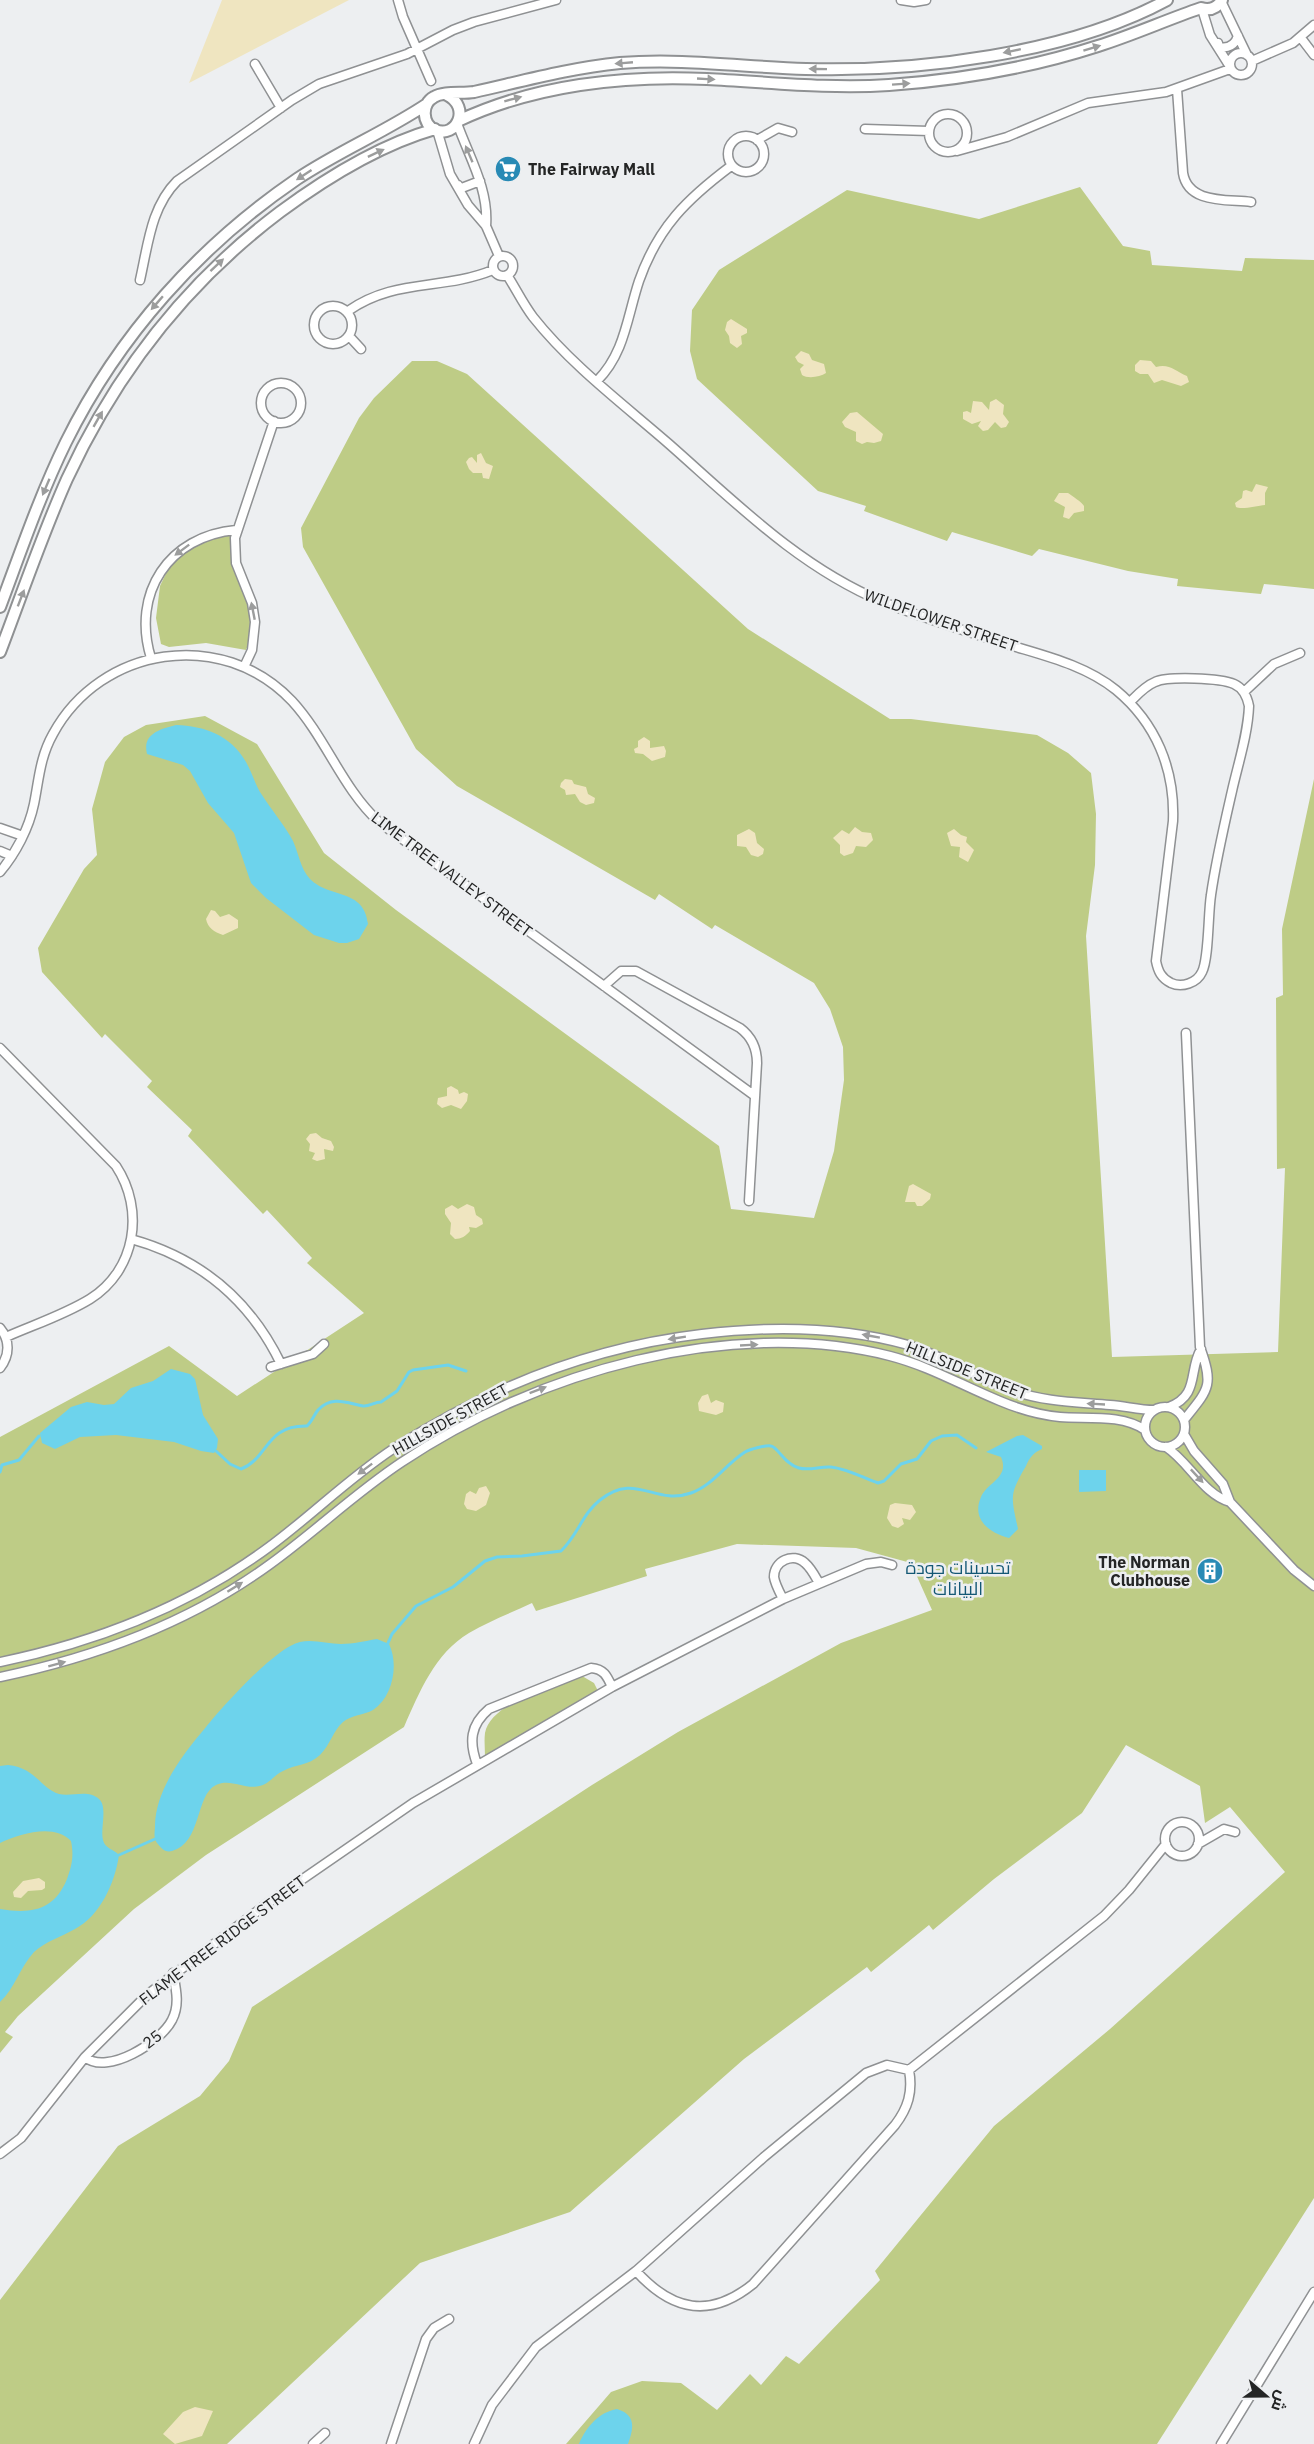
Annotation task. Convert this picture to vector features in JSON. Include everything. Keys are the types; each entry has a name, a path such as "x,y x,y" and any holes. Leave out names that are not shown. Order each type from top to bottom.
{"street":[{"path":"398,0 431,81"},
{"path":"140,280 157,208 169,189 177,181 303,93 336,77 392,60 474,22 556,0"},
{"path":"901,0 914,2 926,0"},
{"path":"0,606 35,513 67,441 106,374 152,309 205,253 273,197 331,157 390,127 436,96 474,92 578,68 630,62 710,61 833,69 891,68 959,60 1026,48 1093,30 1130,17 1167,0"},
{"path":"0,652 55,509 85,442 129,371 180,303 239,244 305,193 367,157 402,141 436,130 451,129 458,122 489,106 523,97 613,82 706,79 799,86 851,87 975,75 1031,64 1097,46 1198,5 1215,7 1222,1 1250,58 1251,70 1245,75 1236,75 1230,67 1198,5"},
{"path":"1230,67 1232,58 1237,54 1250,58 1301,38 1314,25"},
{"path":"1219,47 1231,46 1238,36"},
{"path":"1301,38 1314,55"},
{"path":"255,64 281,108"},
{"path":"992,141 968,133 960,118 949,114 944,114 934,120 929,131 932,142 940,150 945,152 957,150 992,141 1088,103 1177,89 1230,67"},
{"path":"1177,89 1183,173 1186,185 1200,196 1251,202"},
{"path":"447,95 453,98 460,108 458,122"},
{"path":"427,104 424,111 425,118 436,130"},
{"name":"WILDFLOWER STREET","path":"458,122 485,199 486,226"},
{"path":"757,140 764,153 759,167 745,173 731,165 728,151 733,142 742,136 757,140 778,128 792,132"},
{"path":"865,129 929,131"},
{"name":"WILDFLOWER STREET","path":"436,130 447,166 459,189 473,212 486,226 499,256 506,256 511,260 512,270 507,275 524,304 542,327 597,381 798,556 853,588 913,613 1080,668 1114,688 1130,702 1150,728 1162,749 1170,772 1174,805 1173,821 1156,961 1158,971 1173,984 1184,985 1193,982 1201,975 1205,965 1208,914 1214,873 1249,713 1244,692"},
{"path":"957,150 965,143 968,133"},
{"path":"597,381 618,352 648,257 667,224 693,196 731,165"},
{"path":"459,189 480,181"},
{"path":"499,256 492,263 493,270 501,276 507,275"},
{"path":"348,311 366,299 386,291 451,283 493,270"},
{"path":"337,306 348,311 353,323 349,336 340,343 328,344 318,337 314,326 317,315 326,307 337,306"},
{"path":"349,336 361,349"},
{"path":"285,383 291,385 300,395 298,414 287,422 274,421 264,413 261,400 263,394 272,385 285,383"},
{"path":"244,667 252,650 255,622 252,603 236,563 234,546 236,530 274,421"},
{"path":"151,658 145,633 146,607 160,572 177,553 193,542 211,534 236,530"},
{"path":"1130,702 1150,684 1170,678 1228,682 1244,692 1274,664 1300,653"},
{"name":"LIME TREE VALLEY STREET","path":"0,872 23,836 34,804 42,758 52,736 64,716 89,690 128,665 151,658 198,656 244,667 269,681 299,710 353,793 379,822 755,1096"},
{"path":"0,828 23,836"},
{"path":"0,851 12,856"},
{"path":"604,986 621,971 636,970 740,1028 751,1039 757,1055 749,1201"},
{"path":"1184,1420 1208,1387 1208,1377 1201,1349 1186,1033"},
{"path":"0,1048 116,1166 132,1200 133,1225 131,1239 118,1272 97,1294 81,1304 6,1336"},
{"path":"131,1239 183,1258 228,1290 253,1317 281,1364"},
{"path":"0,1328 6,1336 8,1350 0,1368"},
{"name":"HILLSIDE STREET","path":"0,1662 95,1637 185,1599 267,1548 393,1449 440,1421 500,1390 594,1356 648,1343 699,1334 784,1329 867,1335 929,1352 1003,1387 1034,1397 1066,1403 1154,1410 1169,1407"},
{"path":"699,1334 701,1349"},
{"path":"271,1367 313,1354 324,1344"},
{"name":"HILLSIDE STREET","path":"0,1677 60,1664 110,1647 152,1631 202,1607 268,1566 352,1498 404,1461 453,1430 500,1407 548,1386 598,1370 701,1349 782,1344 865,1350 918,1364 1002,1402 1032,1412 1127,1421 1145,1430 1151,1441 1166,1447 1179,1457 1213,1494 1230,1502"},
{"path":"1201,1349 1196,1357 1194,1377 1190,1388 1184,1398 1169,1407 1181,1414 1184,1420 1184,1434 1194,1451 1223,1484 1230,1502 1294,1570 1314,1586"},
{"path":"1194,1377 1201,1375 1208,1377"},
{"path":"1190,1388 1197,1395 1204,1395"},
{"path":"1145,1430 1147,1419 1154,1410"},
{"path":"1166,1447 1177,1443 1184,1434"},
{"path":"783,1599 774,1576 777,1566 785,1560 795,1558 804,1562 819,1582"},
{"name":"FLAME TREE RIDGE STREET","path":"0,2154 32,2126 85,2057 123,2017 173,1973 364,1836 477,1764 612,1687 783,1599 871,1562 892,1565"},
{"path":"477,1764 472,1751 472,1735 478,1720 489,1710 591,1668 602,1670 612,1687"},
{"path":"909,2070 1104,1916 1129,1890 1166,1844 1169,1828 1184,1822 1194,1827 1197,1831 1198,1844"},
{"path":"1166,1844 1173,1853 1184,1856 1193,1851 1198,1844 1224,1829 1235,1833"},
{"name":"25","path":"85,2057 96,2064 109,2062 138,2050 162,2034 172,2020 177,2004 173,1973"},
{"path":"474,2444 492,2405 536,2347 636,2271 765,2157 866,2073 887,2065 909,2070"},
{"path":"636,2271 658,2293 683,2305 702,2307 721,2304 738,2296 753,2284 895,2125 909,2099 911,2080 909,2070"},
{"path":"1221,2444 1314,2292"},
{"path":"391,2444 426,2339 431,2331 449,2319"},
{"path":"313,2444 325,2433"}],"green space":[{"path":"1080,187 1123,246 1150,251 1152,265 1242,271 1245,258 1314,260 1314,589 1264,584 1261,594 1177,586 1178,579 1128,571 1039,549 1032,556 952,532 947,541 864,511 866,506 818,491 697,379 690,351 692,310 719,270 847,190 979,219"},
{"path":"412,361 437,361 467,374 748,629 890,719 911,719 1037,735 1068,753 1091,773 1096,814 1095,865 1086,936 1112,1357 1278,1352 1285,1168 1277,1169 1276,998 1283,995 1282,929 1314,779 1314,2198 1157,2444 566,2444 611,2392 642,2381 681,2383 717,2410 750,2374 761,2385 786,2356 799,2364 880,2280 875,2271 994,2126 1110,2029 1285,1872 1230,1807 1205,1823 1200,1786 1126,1745 1082,1813 994,1879 933,1930 929,1925 871,1972 867,1967 744,2059 570,2212 420,2263 227,2444 0,2444 0,2300 118,2146 200,2096 229,2061 252,2007 592,1785 678,1732 841,1643 932,1610 911,1563 856,1548 737,1544 645,1569 647,1576 536,1611 532,1603 492,1621 457,1641 437,1663 404,1727 206,1855 134,1909 18,2016 5,2032 13,2037 0,2053 0,1437 169,1346 237,1396 364,1313 307,1263 312,1258 267,1210 263,1214 188,1136 192,1130 147,1087 152,1081 105,1034 102,1038 42,972 38,948 84,869 97,855 92,809 105,762 124,737 146,725 205,716 257,744 324,853 396,910 719,1146 731,1209 814,1218 834,1151 844,1080 843,1047 830,1009 814,983 715,925 712,929 659,894 655,900 457,786 416,749 303,547 301,528 359,418 374,398"},
{"path":"236,532 238,560 252,614 251,636 246,650 206,643 169,647 161,644 156,618 160,586 170,565 191,542"},
{"path":"582,1676 594,1683 598,1691 485,1757 485,1733 490,1722 499,1712 526,1696"}],"sand":[{"path":"222,0 349,0 189,83"},
{"path":"731,319 747,329 747,333 741,336 742,344 737,348 730,343 725,330 727,322"},
{"path":"801,351 809,354 812,360 824,364 826,373 814,377 802,375 800,369 804,365 795,357"},
{"path":"1140,360 1151,361 1156,367 1172,368 1187,376 1189,382 1181,386 1162,380 1154,383 1148,374 1135,371 1135,365"},
{"path":"996,399 1004,405 1003,414 1009,422 1006,427 1001,428 995,422 988,430 983,431 978,426 981,421 972,424 963,419 963,412 971,413 973,401 982,402 989,410 990,402"},
{"path":"857,412 883,434 881,441 862,444 856,441 856,432 845,427 842,422 850,413"},
{"path":"481,453 486,463 493,466 489,479 483,478 482,473 473,473 466,462 472,457 477,463 477,455"},
{"path":"1256,484 1268,487 1265,493 1265,505 1236,507 1235,503 1242,498 1243,491 1252,492"},
{"path":"1059,493 1068,493 1074,497 1084,506 1084,511 1074,513 1069,519 1063,517 1065,507 1054,501"},
{"path":"644,737 650,741 650,748 664,746 665,757 652,761 643,754 635,753 634,749 638,747 638,741"},
{"path":"565,779 586,787 588,794 595,798 594,803 586,805 580,802 575,794 566,795 565,790 560,787"},
{"path":"855,827 862,832 871,833 873,840 866,847 856,846 853,853 844,856 840,853 840,845 833,838 842,830 849,834"},
{"path":"749,829 755,833 757,843 764,849 763,854 758,857 751,855 746,847 737,846 737,835"},
{"path":"954,829 967,837 966,842 974,850 968,862 959,857 960,847 951,846 947,833"},
{"path":"211,910 220,917 229,914 238,920 238,928 223,935 214,931 206,919"},
{"path":"451,1086 458,1090 459,1094 464,1092 468,1094 467,1101 461,1109 451,1105 442,1108 437,1104 438,1098 447,1096 447,1088"},
{"path":"316,1133 331,1141 334,1147 333,1151 324,1149 325,1159 317,1161 312,1159 315,1153 309,1151 310,1144 306,1139 310,1134"},
{"path":"913,1184 931,1194 930,1199 922,1206 917,1206 915,1202 905,1202 909,1186"},
{"path":"467,1204 474,1207 476,1215 482,1219 483,1224 476,1228 469,1227 470,1231 467,1234 455,1239 450,1234 451,1223 445,1214 445,1209 452,1205 458,1209"},
{"path":"708,1394 711,1403 716,1400 724,1403 723,1412 716,1415 699,1411 698,1403 702,1396"},
{"path":"486,1486 490,1493 486,1505 476,1511 467,1509 464,1504 466,1494 470,1491 476,1494 479,1488"},
{"path":"895,1503 912,1505 916,1512 910,1520 902,1518 904,1524 898,1528 892,1526 887,1518 890,1505"},
{"path":"39,1878 45,1882 45,1888 28,1891 21,1898 14,1897 13,1892 23,1881"},
{"path":"195,2407 213,2411 202,2436 175,2444 163,2434 183,2412"}],"water":[{"path":"176,725 197,727 216,734 233,745 240,753 260,791 293,841 302,866 310,879 318,885 353,899 360,905 368,924 359,939 339,943 314,935 266,898 251,883 234,833 208,803 190,771 183,765 147,754 146,747 150,737 158,731"},
{"path":"171,1369 190,1374 195,1379 203,1415 218,1439 214,1453 174,1442 116,1435 80,1437 55,1449 42,1443 40,1433 71,1407 87,1402 114,1404 131,1388 153,1381"},
{"path":"1023,1435 1042,1446 1042,1449 1030,1458 1014,1490 1013,1502 1018,1529 1009,1538 989,1529 980,1519 978,1512 981,1497 1003,1470 1001,1457 986,1452"},
{"path":"1079,1470 1106,1470 1106,1491 1079,1492"},
{"path":"377,1639 389,1644 394,1661 392,1680 380,1704 373,1710 343,1722 315,1759 283,1771 265,1784 252,1787 228,1783 216,1785 204,1798 189,1839 172,1851 165,1851 160,1847 155,1837 157,1812 160,1798 172,1773 197,1737 250,1678 277,1655 300,1642 346,1644"},
{"path":"8,1765 25,1770 59,1794 90,1794 99,1799 103,1807 104,1843 119,1855 110,1887 92,1916 75,1929 34,1952 0,2002 0,1909 22,1911 48,1904 62,1890 69,1874 72,1856 71,1841 56,1832 37,1832 17,1836 0,1843 0,1766"},
{"path":"617,2409 628,2415 632,2422 628,2444 579,2444 594,2421 604,2413"}],"waterway":[{"path":"216,1451 230,1464 241,1469 257,1458 275,1436 293,1427 307,1426 323,1405 334,1401 365,1406 381,1402 397,1391 409,1372 413,1370 448,1365 466,1371"},
{"path":"388,1643 392,1634 416,1606 453,1587 485,1561 497,1557 561,1551 594,1505 613,1492 624,1488 635,1488 666,1496 691,1493 706,1485 745,1452 766,1446 774,1447 789,1463 799,1468 837,1468 878,1483 884,1481 901,1464 917,1459 931,1441 942,1436 957,1435 976,1448"},
{"path":"0,1472 2,1465 19,1460 39,1436"},
{"path":"119,1855 155,1839"}],"place":[{"name":"The Fairway Mall","path":"508,169"},
{"name":"The Norman Clubhouse","path":"1210,1571"}],"district":[{"name":"تحسينات جودة البيانات","path":"958,1577"}]}
